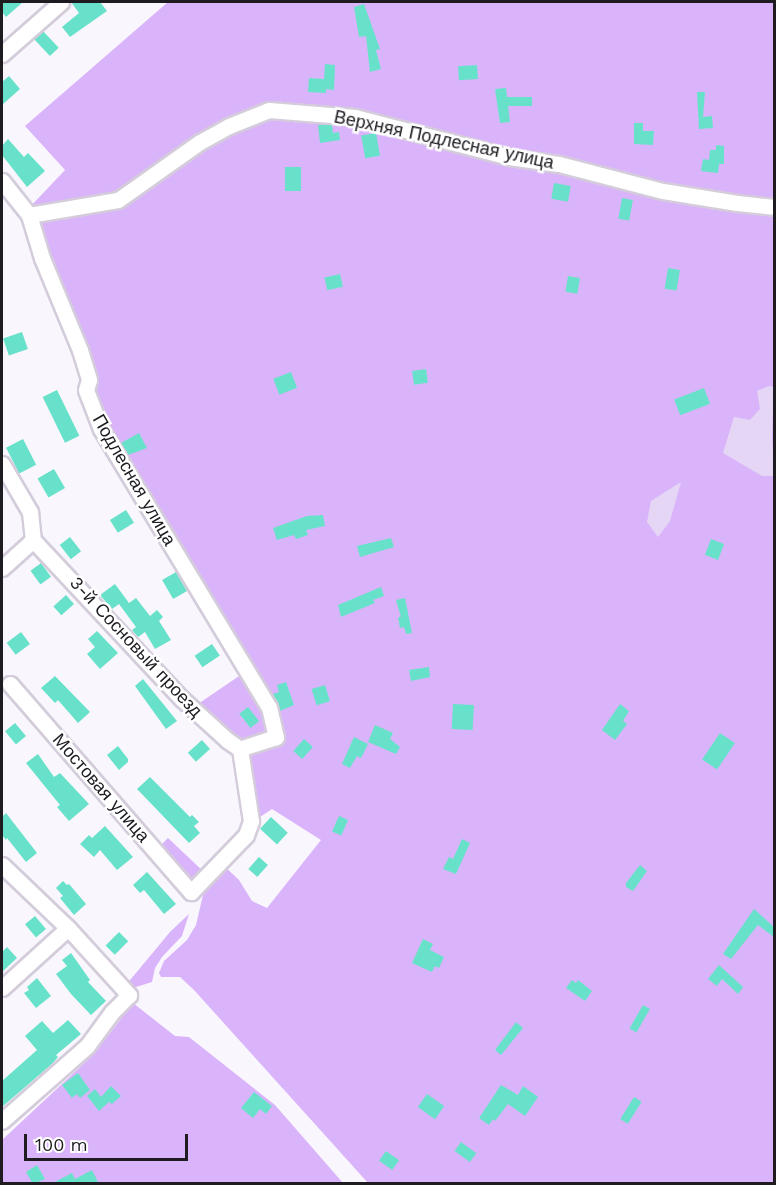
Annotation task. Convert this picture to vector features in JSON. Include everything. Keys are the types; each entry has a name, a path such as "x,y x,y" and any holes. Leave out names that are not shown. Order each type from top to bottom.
{"street":[{"path":"2,54 61,2"},
{"name":"Верхняя Подлесная улица","path":"29,215 118,200 200,142 229,126 268,110 355,117 509,157 559,164 663,191 737,204 774,207"},
{"name":"Подлесная улица","path":"2,181 29,215 42,258 80,350 89,380 86,390 101,429 269,707 276,737 240,748"},
{"path":"2,464 30,512 33,540 2,568"},
{"name":"3-й Сосновый проезд","path":"33,540 182,699 226,740 240,748"},
{"name":"Мостовая улица","path":"10,684 191,892 246,835 251,821 240,748"},
{"path":"2,865 68,928 129,995 112,1012 87,1046 2,1121"},
{"path":"2,988 68,928"}],"shaded area":[{"path":"168,2 774,2 774,1183 368,1183 194,990 180,977 161,977 159,973 164,961 187,940 196,925 203,895 223,865 239,880 252,901 267,908 321,840 272,809 254,821 246,752 284,734 99,420 29,208 65,170 25,126"},
{"path":"769,386 774,387 772,434 774,476 762,476 723,453 734,417 750,420 760,409 757,391"},
{"path":"681,482 670,521 658,537 647,522 651,501"},
{"path":"245,672 268,716 268,737 238,744 195,706"},
{"path":"168,838 204,872 196,879 183,876 158,848"},
{"path":"189,914 182,936 162,957 155,968 152,982 133,988 126,985 170,932"},
{"path":"133,1003 175,1036 189,1037 275,1105 343,1183 2,1184 2,1140 94,1054"}],"building":[{"path":"2,2 23,2 6,17 2,12"},
{"path":"71,2 100,2 107,11 70,37 62,27 79,13"},
{"path":"364,4 380,49 376,50 381,69 370,72 366,36 359,37 354,7"},
{"path":"43,31 59,48 50,56 34,39"},
{"path":"325,64 335,65 334,90 326,89 326,93 308,92 309,78 324,79"},
{"path":"477,65 478,79 459,80 458,66"},
{"path":"9,76 20,89 2,105 2,82"},
{"path":"506,88 507,97 532,97 532,106 508,106 510,122 500,123 495,89"},
{"path":"697,92 705,92 703,117 712,116 713,128 699,129"},
{"path":"634,123 643,123 643,131 654,131 653,145 634,144"},
{"path":"318,125 332,125 333,133 339,132 340,140 320,143"},
{"path":"376,133 380,156 365,158 361,136"},
{"path":"8,139 24,157 28,153 45,171 27,187 2,155 2,146"},
{"path":"716,145 724,146 724,164 719,164 718,173 701,171 703,159 709,160 710,150 716,150"},
{"path":"285,167 301,167 301,191 285,191"},
{"path":"554,183 571,186 568,202 551,199"},
{"path":"622,198 633,200 629,221 618,219"},
{"path":"668,268 680,270 677,291 665,289"},
{"path":"340,274 343,287 327,290 324,278"},
{"path":"568,276 580,278 577,294 565,292"},
{"path":"22,332 28,349 9,356 3,339"},
{"path":"426,369 428,383 414,385 412,371"},
{"path":"291,372 297,388 279,395 273,379"},
{"path":"704,388 710,404 680,415 674,399"},
{"path":"57,390 79,436 65,443 43,397"},
{"path":"139,433 147,448 128,455 121,443"},
{"path":"23,439 36,465 19,473 6,448"},
{"path":"54,469 65,488 49,498 38,478"},
{"path":"126,510 134,523 118,533 110,520"},
{"path":"323,515 325,526 306,530 308,535 296,539 294,535 277,540 273,528 307,516"},
{"path":"70,537 81,551 71,559 60,545"},
{"path":"391,538 394,547 360,557 357,546"},
{"path":"711,539 724,544 718,560 705,555"},
{"path":"41,563 51,577 40,584 30,571"},
{"path":"176,572 187,591 173,599 162,580"},
{"path":"115,584 129,603 136,598 150,616 157,610 163,617 159,621 171,640 155,649 145,632 138,637 132,630 136,627 119,604 112,609 100,595"},
{"path":"381,587 384,596 373,600 375,603 341,617 338,605"},
{"path":"66,595 74,604 61,615 53,606"},
{"path":"405,598 412,633 406,634 404,627 400,628 398,617 401,617 396,600"},
{"path":"97,631 118,653 100,669 87,654 95,647 88,639"},
{"path":"21,632 30,644 16,655 7,643"},
{"path":"212,644 220,656 202,667 195,656"},
{"path":"429,667 430,677 411,681 409,670"},
{"path":"55,676 90,712 78,723 58,700 55,703 41,688"},
{"path":"143,679 177,721 166,729 135,686"},
{"path":"286,682 294,705 280,711 273,694 279,692 277,685"},
{"path":"325,685 330,701 317,705 312,689"},
{"path":"453,704 474,705 473,730 452,729"},
{"path":"620,704 629,711 623,721 627,724 615,740 602,730"},
{"path":"248,707 259,721 250,728 239,714"},
{"path":"15,723 26,736 16,744 5,731"},
{"path":"375,725 393,733 390,739 400,747 396,754 368,742"},
{"path":"720,733 735,743 717,770 702,760"},
{"path":"354,737 368,744 361,758 357,756 350,768 342,764"},
{"path":"304,739 313,747 302,759 293,751"},
{"path":"202,740 210,749 196,762 188,753"},
{"path":"118,746 128,759 128,762 119,770 107,755"},
{"path":"38,754 54,777 60,773 89,804 69,821 57,807 60,805 26,763"},
{"path":"150,777 190,817 192,815 199,822 194,826 200,833 189,843 137,789"},
{"path":"6,813 37,853 26,862 2,835 2,817"},
{"path":"339,816 348,820 341,836 332,832"},
{"path":"271,817 288,833 277,844 260,829"},
{"path":"105,826 133,857 117,870 100,850 94,857 80,844 89,835 92,838"},
{"path":"462,839 470,843 456,874 443,869 449,857 453,859"},
{"path":"259,857 268,865 257,877 248,869"},
{"path":"640,865 647,871 633,891 626,887 626,883"},
{"path":"147,872 176,904 164,914 144,890 140,893 133,885"},
{"path":"63,881 69,884 86,904 74,915 60,898 63,896 56,888"},
{"path":"754,909 774,927 774,937 758,925 731,959 723,954"},
{"path":"35,916 46,929 36,937 25,924"},
{"path":"119,932 128,941 115,955 106,945"},
{"path":"423,939 433,944 430,950 444,957 439,968 435,966 432,972 412,963"},
{"path":"7,947 17,958 2,972 2,952"},
{"path":"71,953 90,980 88,982 106,1001 91,1015 56,974 67,966 62,960"},
{"path":"719,965 743,987 738,994 722,979 717,986 708,979"},
{"path":"37,978 51,996 36,1008 24,993 29,990 27,987"},
{"path":"572,980 576,983 578,980 592,991 585,1001 566,988"},
{"path":"643,1005 650,1009 636,1032 630,1028"},
{"path":"68,1020 81,1034 56,1055 58,1057 53,1063 2,1107 2,1081 37,1050 25,1036 42,1021 53,1033"},
{"path":"516,1022 523,1028 501,1055 495,1050"},
{"path":"78,1073 90,1090 80,1098 77,1094 72,1098 62,1085"},
{"path":"501,1085 518,1095 523,1086 538,1097 525,1116 508,1104 489,1125 479,1118"},
{"path":"111,1086 121,1096 112,1104 109,1102 99,1111 87,1096 95,1089 101,1097"},
{"path":"254,1092 272,1106 266,1114 260,1109 253,1118 241,1108"},
{"path":"427,1094 444,1106 435,1119 418,1107"},
{"path":"634,1097 642,1102 628,1124 620,1119"},
{"path":"461,1142 476,1153 470,1162 455,1151"},
{"path":"386,1151 399,1160 392,1170 379,1161"},
{"path":"37,1165 45,1179 33,1184 26,1172"},
{"path":"92,1170 99,1184 51,1184 72,1173 75,1179"}]}
